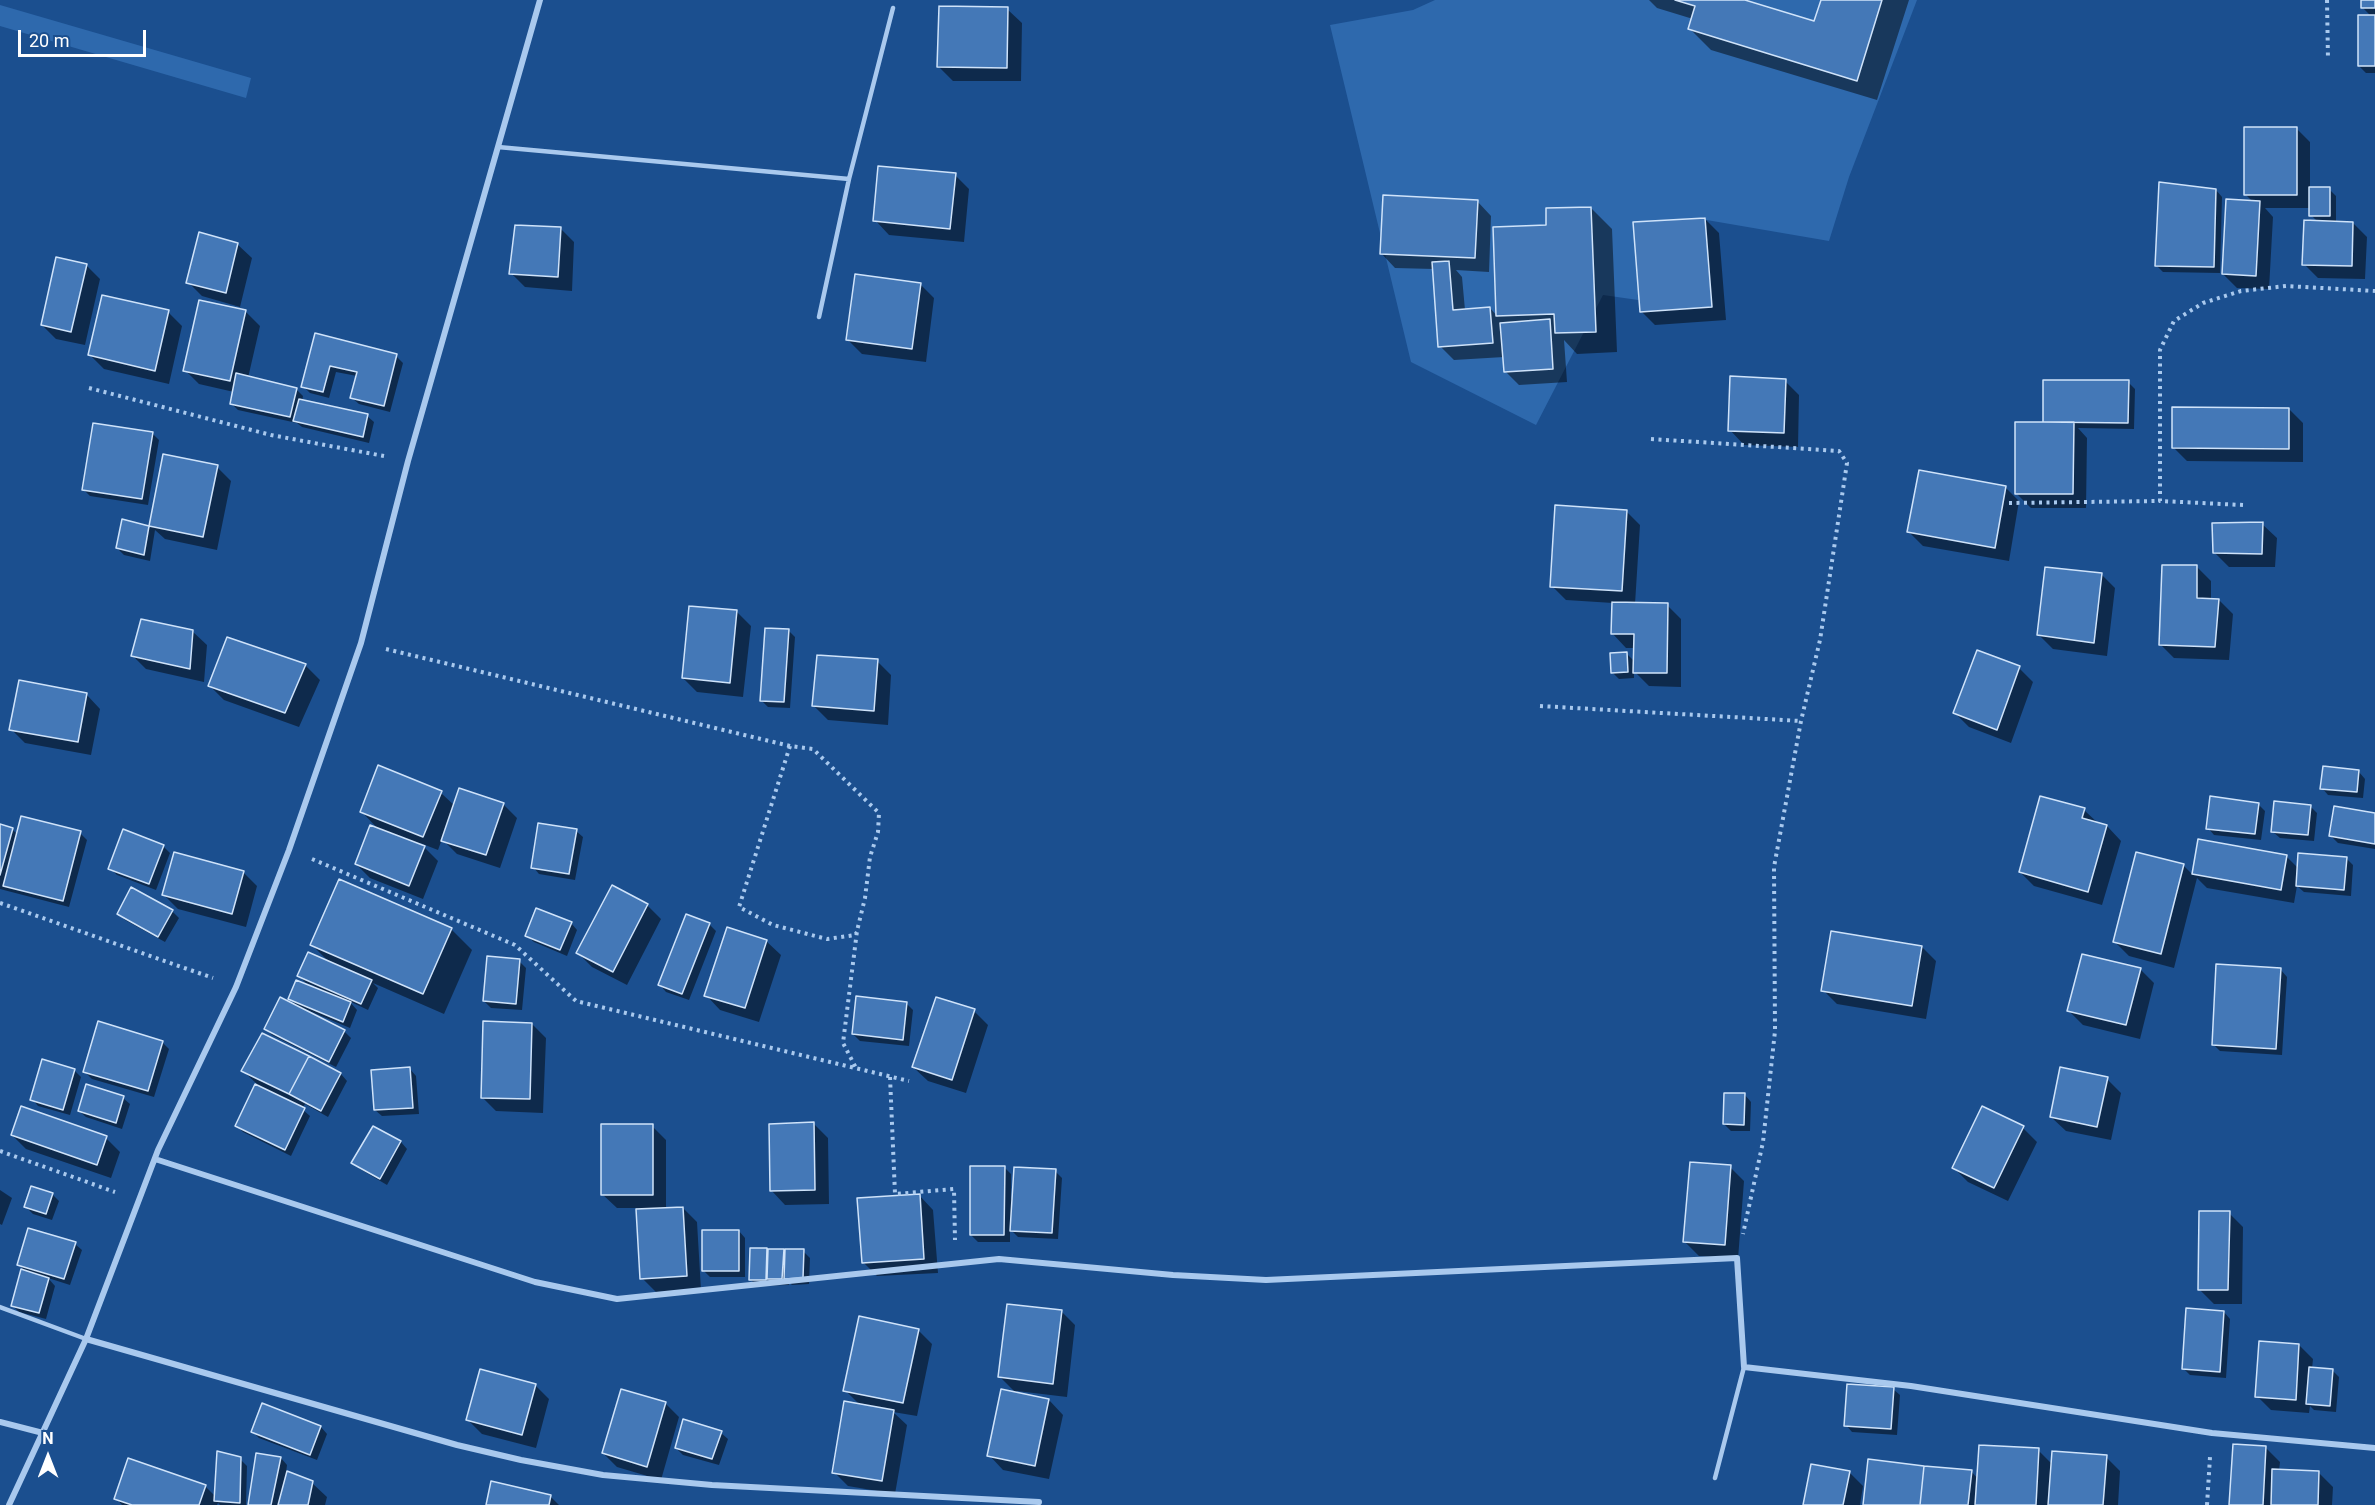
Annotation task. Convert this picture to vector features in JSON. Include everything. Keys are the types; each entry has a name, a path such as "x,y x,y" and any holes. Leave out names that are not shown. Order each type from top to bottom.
{"street":[{"path":"9,1505 86,1339 155,1159 236,987 289,850 362,643 408,460 540,0"},
{"path":"155,1159 535,1282 617,1299 999,1259 1173,1275 1266,1280 1737,1258 1744,1367 1911,1386 2212,1433 2375,1448"},
{"path":"86,1339 456,1445 603,1475 712,1485 1039,1502"},
{"path":"0,1422 43,1434"}],"lane":[{"path":"819,317 849,179 893,8"},
{"path":"498,147 849,179"},
{"path":"0,1307 86,1339"},
{"path":"1715,1478 1744,1367"}],"path":[{"path":"2327,0 2328,60"},
{"path":"2160,501 2160,350 2174,321 2203,303 2241,291 2286,286 2375,291"},
{"path":"89,387 271,435 408,460"},
{"path":"1651,439 1839,451 1847,463 1820,640 1801,721 1774,867 1775,1031 1764,1131 1737,1258"},
{"path":"2009,503 2160,501 2243,505"},
{"path":"362,643 790,746 813,749 879,813 878,832 870,857 866,898 857,931 843,1043 856,1068"},
{"path":"1540,706 1801,721"},
{"path":"790,746 739,907 773,925 827,939 855,935 857,931"},
{"path":"289,850 515,945 576,1001 909,1081"},
{"path":"0,903 236,987"},
{"path":"891,1077 896,1194 954,1189 955,1264"},
{"path":"0,1151 140,1201"},
{"path":"2207,1505 2212,1433"}],"shaded area":[{"path":"1435,0 1917,0 1849,177 1829,241 1695,218 1666,304 1603,295 1536,425 1411,362 1330,25 1413,10"},
{"path":"0,5 251,78 246,98 0,26"}],"building":[{"path":"1675,0 1745,0 1814,21 1821,0 1882,0 1857,81 1688,29 1695,6"},
{"path":"2361,0 2375,0 2375,8 2361,8"},
{"path":"939,6 1008,7 1007,68 937,67"},
{"path":"2358,15 2375,15 2375,66 2358,66"},
{"path":"2244,127 2297,127 2297,195 2244,195"},
{"path":"878,166 956,173 950,229 873,221"},
{"path":"2159,182 2216,189 2214,267 2155,266"},
{"path":"2309,187 2330,187 2330,216 2309,216"},
{"path":"1383,195 1478,200 1475,258 1380,254"},
{"path":"2226,199 2260,201 2256,276 2222,274"},
{"path":"1591,207 1596,332 1555,333 1554,314 1496,316 1493,227 1546,225 1546,208"},
{"path":"1705,218 1712,307 1640,312 1633,222"},
{"path":"2304,220 2353,222 2352,266 2302,265"},
{"path":"515,225 561,227 558,277 509,274"},
{"path":"199,232 238,243 226,293 186,283"},
{"path":"56,257 87,264 71,332 41,325"},
{"path":"1449,261 1453,310 1490,307 1493,343 1438,347 1432,262"},
{"path":"855,274 921,283 912,349 846,340"},
{"path":"102,295 169,310 155,371 88,355"},
{"path":"199,300 246,310 230,381 183,371"},
{"path":"1550,319 1553,369 1504,372 1500,323"},
{"path":"315,333 397,354 384,406 350,398 357,372 330,366 323,392 301,387"},
{"path":"236,373 297,388 290,417 230,404"},
{"path":"1730,376 1786,379 1784,433 1728,431"},
{"path":"2043,380 2129,380 2128,423 2043,422"},
{"path":"299,399 368,414 363,437 293,421"},
{"path":"2172,407 2289,408 2289,449 2172,448"},
{"path":"2015,422 2074,422 2073,494 2015,494"},
{"path":"93,423 153,432 142,499 82,490"},
{"path":"163,454 218,465 203,537 149,526"},
{"path":"1919,470 2006,486 1995,548 1907,532"},
{"path":"1555,505 1627,510 1622,591 1550,587"},
{"path":"122,519 149,526 144,555 116,548"},
{"path":"2263,522 2262,554 2213,553 2212,523"},
{"path":"2162,565 2197,565 2197,598 2219,599 2215,647 2159,645"},
{"path":"2045,567 2102,573 2094,643 2037,635"},
{"path":"1612,602 1668,603 1667,673 1633,673 1634,634 1611,634"},
{"path":"689,606 737,610 730,683 682,678"},
{"path":"141,619 193,630 190,669 131,656"},
{"path":"765,628 789,629 784,702 760,701"},
{"path":"227,637 306,664 285,713 208,686"},
{"path":"1977,650 2020,666 1997,730 1953,713"},
{"path":"1627,652 1628,672 1611,673 1610,653"},
{"path":"817,655 878,659 874,711 812,706"},
{"path":"19,680 87,693 78,742 9,730"},
{"path":"378,765 442,791 423,837 360,812"},
{"path":"2323,766 2359,770 2357,792 2320,789"},
{"path":"459,788 504,803 486,855 441,841"},
{"path":"2040,796 2085,808 2082,818 2107,825 2088,892 2019,872"},
{"path":"2210,796 2259,803 2255,834 2206,829"},
{"path":"2274,801 2311,805 2308,835 2271,832"},
{"path":"2334,806 2375,813 2375,844 2329,836"},
{"path":"21,816 81,831 63,901 3,886"},
{"path":"538,823 577,829 569,874 531,868"},
{"path":"0,824 13,828 0,875"},
{"path":"370,825 425,846 409,886 355,864"},
{"path":"123,829 164,845 149,884 108,869"},
{"path":"2198,839 2287,855 2281,890 2192,874"},
{"path":"174,852 244,871 232,914 162,895"},
{"path":"2136,852 2184,864 2161,954 2113,942"},
{"path":"2298,853 2347,857 2344,890 2296,886"},
{"path":"339,879 452,928 423,994 310,945"},
{"path":"612,885 648,904 613,972 576,953"},
{"path":"131,887 173,910 158,937 117,914"},
{"path":"536,908 572,922 560,950 525,936"},
{"path":"686,914 710,923 682,994 658,985"},
{"path":"727,927 767,940 745,1008 704,996"},
{"path":"1831,931 1922,946 1912,1006 1821,991"},
{"path":"308,952 372,980 361,1004 297,976"},
{"path":"2082,954 2141,968 2126,1025 2067,1011"},
{"path":"487,956 520,959 516,1004 483,1001"},
{"path":"2216,964 2281,968 2276,1049 2212,1045"},
{"path":"296,980 351,1002 343,1022 288,999"},
{"path":"856,996 907,1002 903,1040 852,1034"},
{"path":"280,997 345,1030 329,1062 264,1029"},
{"path":"936,997 975,1009 952,1080 912,1067"},
{"path":"98,1021 163,1041 148,1091 83,1072"},
{"path":"483,1021 532,1023 530,1099 481,1098"},
{"path":"262,1033 309,1056 289,1094 241,1071"},
{"path":"309,1056 341,1073 321,1111 289,1094"},
{"path":"42,1059 75,1069 63,1110 30,1100"},
{"path":"410,1067 413,1108 374,1110 371,1070"},
{"path":"2060,1067 2108,1077 2097,1127 2050,1117"},
{"path":"86,1084 124,1096 116,1123 78,1111"},
{"path":"255,1084 305,1108 285,1150 235,1126"},
{"path":"1724,1093 1745,1093 1744,1125 1723,1124"},
{"path":"21,1106 107,1136 97,1165 11,1135"},
{"path":"1982,1106 2024,1126 1994,1188 1952,1168"},
{"path":"814,1122 815,1190 770,1191 769,1124"},
{"path":"601,1124 653,1124 653,1195 601,1195"},
{"path":"373,1126 401,1141 380,1179 351,1163"},
{"path":"1690,1162 1731,1165 1725,1245 1683,1242"},
{"path":"970,1166 1005,1166 1004,1235 970,1235"},
{"path":"1014,1167 1056,1169 1052,1233 1010,1231"},
{"path":"31,1186 53,1193 46,1214 24,1207"},
{"path":"920,1194 924,1259 862,1263 857,1198"},
{"path":"683,1207 687,1276 640,1279 636,1209"},
{"path":"2199,1211 2230,1211 2228,1290 2198,1290"},
{"path":"28,1228 76,1242 64,1279 17,1265"},
{"path":"702,1230 739,1230 739,1271 702,1271"},
{"path":"750,1248 767,1248 766,1280 749,1280"},
{"path":"768,1249 784,1249 782,1279 767,1279"},
{"path":"785,1249 804,1249 803,1278 784,1279"},
{"path":"21,1269 49,1278 39,1313 11,1306"},
{"path":"1007,1304 1062,1310 1053,1384 998,1377"},
{"path":"2186,1308 2224,1311 2220,1372 2182,1369"},
{"path":"859,1316 919,1329 903,1403 843,1391"},
{"path":"2259,1341 2299,1344 2296,1400 2255,1397"},
{"path":"2309,1367 2333,1369 2330,1406 2306,1404"},
{"path":"480,1369 536,1384 522,1435 466,1420"},
{"path":"1847,1384 1894,1387 1891,1429 1844,1426"},
{"path":"621,1389 666,1402 647,1467 602,1453"},
{"path":"1001,1389 1049,1399 1035,1466 987,1456"},
{"path":"844,1401 894,1410 882,1481 832,1473"},
{"path":"262,1403 321,1426 310,1455 251,1432"},
{"path":"683,1419 722,1431 712,1459 675,1448"},
{"path":"2233,1444 2266,1446 2263,1505 2229,1505"},
{"path":"1979,1445 2039,1448 2036,1505 1975,1505"},
{"path":"217,1451 241,1457 240,1503 214,1501"},
{"path":"2052,1451 2107,1455 2103,1505 2048,1505"},
{"path":"256,1453 281,1457 271,1505 248,1505"},
{"path":"128,1458 206,1485 199,1505 132,1505 114,1499"},
{"path":"1868,1459 1924,1466 1920,1505 1863,1505"},
{"path":"1811,1464 1850,1471 1843,1505 1803,1505"},
{"path":"1924,1466 1972,1470 1968,1505 1920,1505"},
{"path":"2272,1469 2319,1471 2318,1505 2271,1505"},
{"path":"287,1471 313,1481 308,1505 278,1505"},
{"path":"491,1481 551,1495 549,1505 486,1505"}]}
